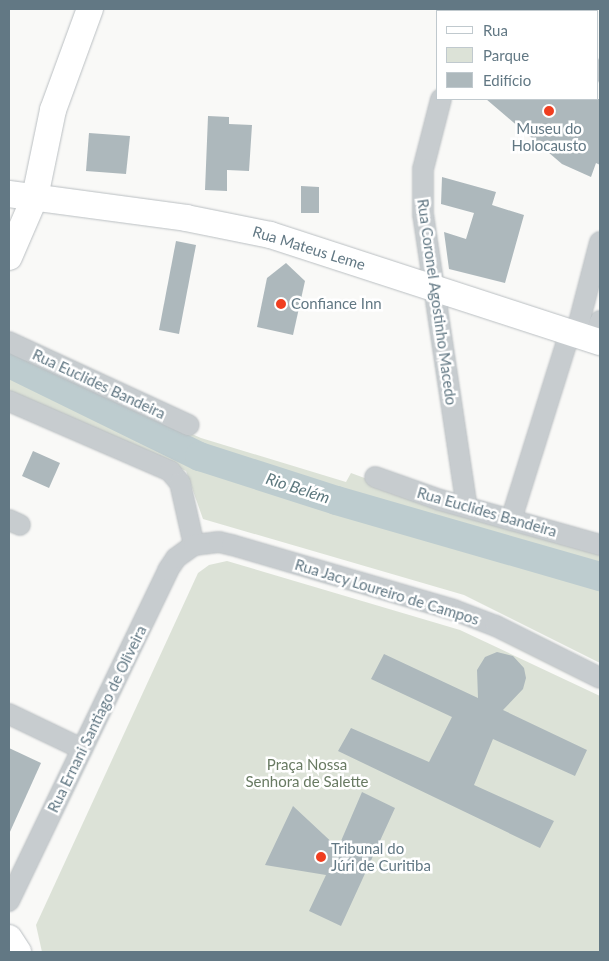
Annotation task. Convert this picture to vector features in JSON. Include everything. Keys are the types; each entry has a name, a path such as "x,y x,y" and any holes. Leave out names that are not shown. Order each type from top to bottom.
{"main road":[{"path":"9,257 35,197 53,110 90,9"},
{"name":"Rua Mateus Leme","path":"9,194 234,227 302,244 432,287 588,334"},
{"path":"9,938 18,952"}],"street":[{"name":"Rua Coronel Agostinho Macedo","path":"440,100 427,146 422,191 432,287 466,506"},
{"path":"511,520 588,334 600,242"},
{"name":"Rua Euclides Bandeira","path":"9,342 189,426"},
{"path":"9,401 170,471 180,483 194,545"},
{"name":"Rua Euclides Bandeira","path":"375,477 600,546"},
{"name":"Rua Jacy Loureiro de Campos","path":"194,545 205,542 232,545 454,610 496,626 600,678"},
{"name":"Rua Ernani Santiago de Oliveira","path":"9,901 168,570 185,550 194,545"},
{"path":"9,714 82,749"}],"green space":[{"path":"9,354 201,438 346,482 351,473 459,513 600,553 600,663 464,595 203,519 186,471 9,392"},
{"name":"Praça Nossa Senhora de Salette","path":"227,561 460,630 600,696 600,952 42,952 36,925 198,573 209,565"}],"building":[{"path":"600,99 600,165 596,163 591,177 562,164 487,100"},
{"path":"208,116 229,117 229,124 252,125 249,171 227,170 227,191 205,190"},
{"path":"89,133 130,136 126,174 86,171"},
{"path":"442,177 496,192 492,205 524,215 505,283 449,269 444,232 466,239 474,213 441,204"},
{"path":"301,186 319,187 319,213 301,213"},
{"path":"176,241 196,245 179,334 159,330"},
{"name":"Confiance Inn","path":"286,263 305,281 293,335 257,327 267,278"},
{"path":"33,451 60,463 49,488 22,476"},
{"path":"497,652 513,656 524,668 526,678 523,689 503,710 587,750 575,776 493,739 474,785 554,821 540,848 338,751 351,728 429,762 452,717 371,679 384,654 478,698 477,670 485,657"},
{"path":"9,748 41,763 9,834"},
{"name":"Tribunal do Júri de Curitiba","path":"362,792 395,808 341,926 309,911 326,875 265,865 293,806 338,848"}],"waterway":[{"name":"Rio Belém","path":"9,363 199,456 336,500 600,576"}],"place":[{"name":"Museu do Holocausto","path":"549,111"},
{"name":"Confiance Inn","path":"281,304"},
{"name":"Tribunal do Júri de Curitiba","path":"321,857"}]}
